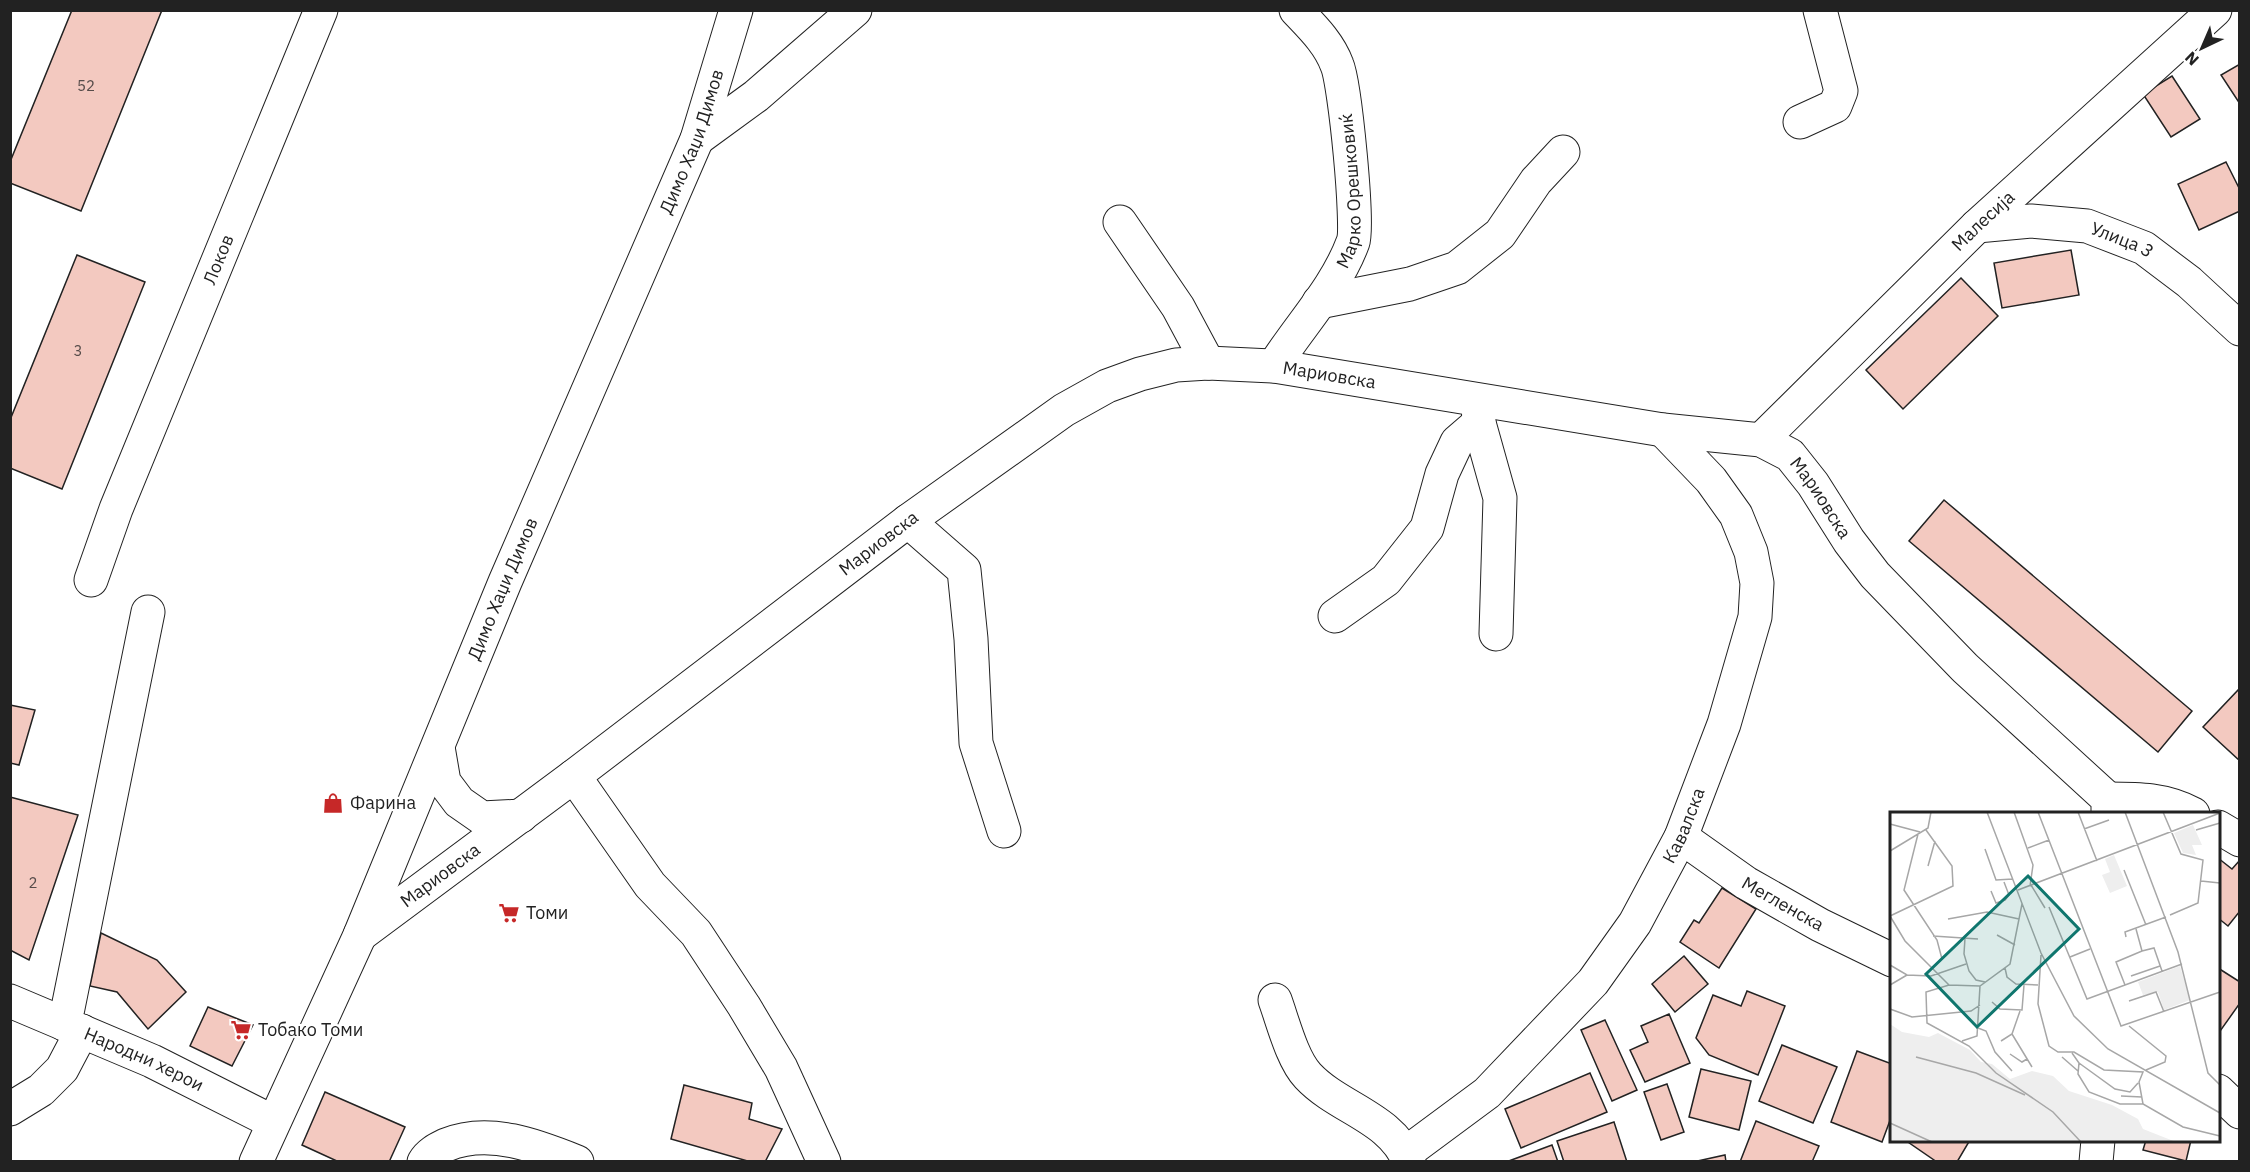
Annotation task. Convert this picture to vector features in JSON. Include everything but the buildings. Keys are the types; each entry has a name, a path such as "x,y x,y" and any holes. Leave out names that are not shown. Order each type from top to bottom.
{"street":[{"name":"Локов","path":"91,580 116,508 321,10"},
{"name":"Димо Хаџи Димов","path":"256,1161 360,935 505,582 698,139 736,10"},
{"path":"698,139 756,96 855,10"},
{"name":"Марко Орешковиќ","path":"1274,366 1344,264 1354,239 1346,107 1338,66 1320,35 1296,10"},
{"path":"1800,122 1835,106 1841,91 1820,10"},
{"name":"Малесија","path":"1761,440 1977,226 2215,10"},
{"path":"1319,302 1410,284 1457,268 1500,234 1536,181 1563,152"},
{"name":"Улица 3","path":"1977,226 2031,221 2087,226 2144,248 2189,282 2240,329"},
{"path":"1120,222 1178,307 1208,363"},
{"name":"Мариовска","path":"360,935 574,776 908,521 1064,410 1107,386 1140,374 1167,367 1208,363 1274,366 1478,411 1545,412 1663,430 1761,440 1790,455 1813,484 1849,541 1875,576 1965,668 2108,806"},
{"path":"1335,616 1386,580 1427,528 1442,474 1456,442 1478,411"},
{"path":"1478,411 1500,498 1496,634"},
{"name":"Кавалска","path":"1275,1000 1299,1062 1306,1074 1318,1086 1380,1124 1407,1157 1487,1093 1593,982 1635,923 1681,837 1724,724 1755,617 1757,583 1751,552 1736,515 1711,480 1663,430"},
{"path":"908,521 964,570 971,639 976,743 1004,831"},
{"path":"10,1109 41,1090 62,1069 73,1028 68,1008 148,612"},
{"name":"Мариовска","path":"438,747 444,782 459,802 482,818 520,816"},
{"path":"574,776 650,885 696,933 744,1006 781,1068 824,1161"},
{"path":"2108,806 2149,799 2177,805 2191,812"},
{"path":"2220,828 2240,840"},
{"name":"Мегленска","path":"1681,837 1746,883 1821,925 1890,959"},
{"name":"Народни херои","path":"10,1001 152,1061 273,1122"},
{"path":"2220,1092 2240,1112"},
{"path":"424,1161 439,1149 455,1141 476,1136 527,1143 577,1161"},
{"path":"2096,1161 2098,1142"}],"place":[{"name":"Фарина","path":"333,803"},
{"name":"Томи","path":"509,913"},
{"name":"Тобако Томи","path":"241,1030"}]}
